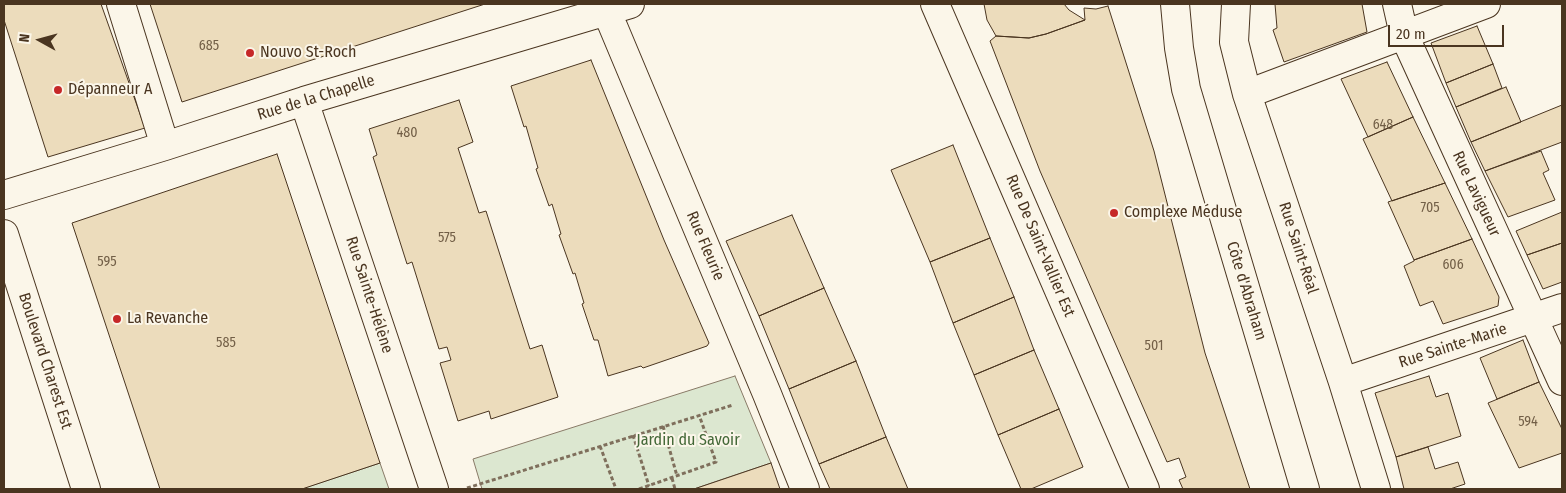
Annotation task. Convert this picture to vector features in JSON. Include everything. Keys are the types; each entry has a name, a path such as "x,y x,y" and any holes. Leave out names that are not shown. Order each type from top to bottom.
{"street":[{"path":"120,4 165,146"},
{"name":"Rue De Saint-Vallier Est","path":"936,4 1145,489"},
{"name":"Côte d'Abraham","path":"1175,4 1179,48 1186,89 1305,489"},
{"name":"Rue Saint-Réal","path":"1236,4 1234,42 1247,94 1343,382 1376,489"},
{"name":"Rue Lavigueur","path":"1398,4 1404,35 1562,381"},
{"path":"1247,94 1486,4"},
{"name":"Rue de la Chapelle","path":"4,195 614,6"},
{"name":"Rue Fleurie","path":"614,6 805,489"},
{"name":"Rue Sainte-Hélène","path":"304,101 434,489"},
{"name":"Boulevard Charest Est","path":"4,234 86,489"},
{"name":"Rue Sainte-Marie","path":"1343,382 1562,308"}],"path":[{"path":"462,489 767,394"},
{"path":"639,489 716,462 699,415"},
{"path":"663,426 677,476"},
{"path":"634,436 649,486"},
{"path":"600,446 616,489"},
{"path":"672,478 675,489"}],"green space":[{"name":"Jardin du Savoir","path":"735,376 771,463 694,489 482,489 473,459"},
{"path":"380,463 389,489 301,489"}],"building":[{"path":"4,4 101,4 145,128 48,157 4,20"},
{"name":"Nouvo St-Roch","path":"150,4 485,4 182,102"},
{"path":"984,4 1064,4 1069,10 1085,20 1029,38 996,36 987,20"},
{"path":"1275,4 1362,4 1367,32 1284,62 1273,30 1277,28"},
{"name":"Complexe Méduse","path":"1108,6 1154,151 1205,353 1250,489 1183,489 1179,480 1186,477 1179,458 1167,462 1040,171 990,41 996,36 1029,38 1046,34 1085,20 1084,8 1096,9"},
{"path":"1477,26 1493,64 1446,83 1431,43"},
{"path":"591,60 664,240 709,343 707,346 643,368 641,366 608,376 598,340 594,340 582,304 584,303 575,273 573,274 559,235 561,234 552,204 549,206 536,169 538,168 526,126 524,127 511,86"},
{"path":"1387,62 1413,117 1368,137 1341,79"},
{"path":"1493,64 1502,88 1456,107 1446,83"},
{"path":"1506,87 1521,122 1471,142 1456,107"},
{"path":"459,100 473,142 458,148 479,213 486,211 530,349 542,345 558,397 491,419 489,411 458,421 440,363 451,360 447,347 439,349 412,262 407,264 373,157 377,155 369,129"},
{"path":"1562,105 1562,142 1485,171 1471,142"},
{"path":"1413,117 1445,183 1392,201 1363,139"},
{"path":"953,145 990,238 930,262 891,170"},
{"path":"1541,151 1549,170 1543,173 1555,200 1508,217 1485,171"},
{"path":"277,154 380,463 302,489 160,489 72,223"},
{"path":"1445,183 1472,239 1414,260 1388,202"},
{"path":"1562,212 1562,243 1527,255 1516,231"},
{"path":"792,215 824,288 759,316 726,241"},
{"path":"990,238 1014,297 953,323 930,262"},
{"path":"1472,239 1499,297 1498,306 1443,324 1433,301 1420,306 1404,266 1414,260"},
{"path":"1562,243 1562,282 1543,289 1527,255"},
{"path":"824,288 856,361 789,389 759,316"},
{"path":"1014,297 1034,350 974,375 953,323"},
{"path":"1523,340 1539,382 1497,399 1480,358"},
{"path":"1034,350 1059,409 998,435 974,375"},
{"path":"856,361 886,437 819,464 789,389"},
{"path":"1429,376 1436,397 1448,393 1461,436 1396,457 1375,393"},
{"path":"1539,382 1562,429 1562,453 1519,468 1488,403"},
{"path":"1059,409 1083,467 1031,489 1021,489 998,435"},
{"path":"886,437 908,489 830,489 819,464"},
{"path":"1428,447 1435,469 1458,462 1465,484 1450,489 1404,489 1396,457"},
{"path":"771,463 780,489 694,489"}],"place":[{"name":"Nouvo St-Roch","path":"250,53"},
{"name":"Dépanneur A","path":"58,90"},
{"name":"Complexe Méduse","path":"1114,213"},
{"name":"La Revanche","path":"117,319"}]}
